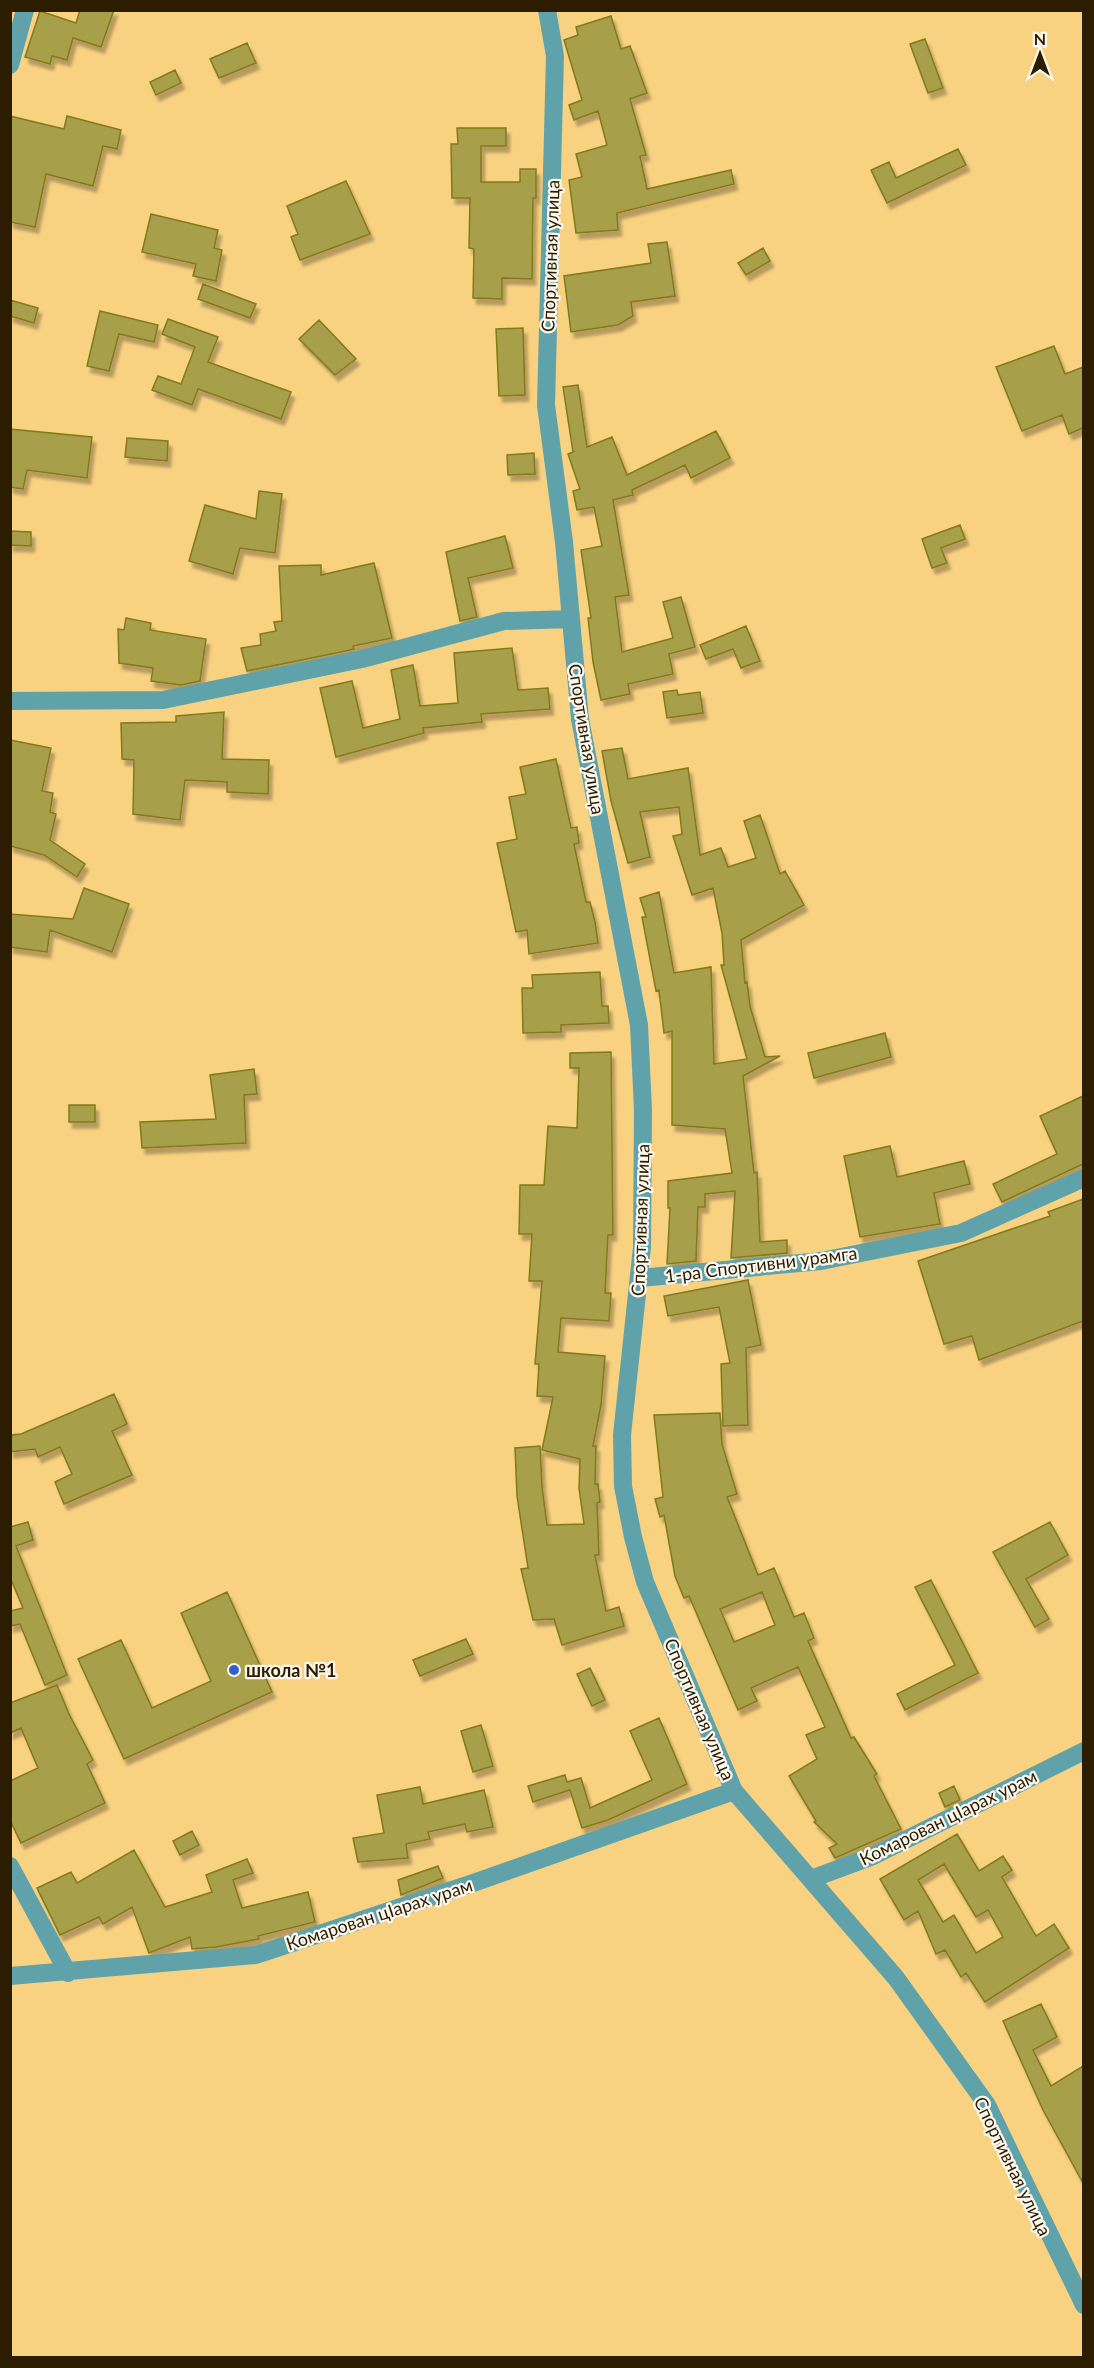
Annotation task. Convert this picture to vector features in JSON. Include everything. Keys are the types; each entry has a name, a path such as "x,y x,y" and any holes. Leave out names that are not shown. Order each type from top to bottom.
{"street":[{"path":"10,65 26,10"},
{"name":"Спортивная улица","path":"547,10 555,56 546,405 571,619 580,719 639,1025 644,1110 640,1278 622,1435 622,1486 645,1582 734,1791 896,1977 987,2106 1083,2305"},
{"path":"10,701 163,700 362,658 504,621 571,619"},
{"name":"1-ра Спортивни урамга","path":"640,1278 821,1261 961,1233 1083,1178"},
{"name":"Комарован цIарах урам","path":"811,1879 873,1856 1083,1751"},
{"name":"Комарован цIарах урам","path":"10,1976 256,1955 476,1882 734,1791"},
{"path":"10,1866 68,1972"}],"building":[{"path":"80,10 114,10 101,47 73,38 67,60 52,56 50,64 25,57 40,11 76,23"},
{"path":"611,16 621,49 630,46 647,93 630,99 646,155 640,156 647,189 731,170 734,184 617,213 618,230 576,233 569,180 582,177 576,154 607,145 598,111 574,120 569,105 582,100 564,40 578,35 576,27"},
{"path":"925,39 943,88 928,93 910,44"},
{"path":"247,43 256,63 219,78 210,59"},
{"path":"175,70 181,83 156,95 150,82"},
{"path":"10,116 64,129 67,116 121,130 117,149 103,146 93,186 46,174 35,227 10,222"},
{"path":"457,128 506,128 506,146 481,146 481,182 520,182 520,169 536,169 536,198 533,198 532,279 502,278 502,299 473,298 474,249 469,248 470,198 452,198 451,144 458,144"},
{"path":"958,149 966,165 887,203 871,170 889,162 896,178"},
{"path":"346,181 370,234 300,260 291,237 298,234 287,206"},
{"path":"151,214 218,230 214,248 222,250 216,281 193,276 196,264 142,252"},
{"path":"667,242 675,296 631,302 633,316 618,325 571,332 564,276 651,263 648,244"},
{"path":"763,248 770,261 746,275 738,263"},
{"path":"203,284 256,304 250,318 198,299"},
{"path":"10,300 38,308 34,323 10,316"},
{"path":"100,311 158,325 154,342 119,334 109,371 87,366"},
{"path":"168,319 218,337 208,362 291,392 281,419 198,389 192,405 152,390 158,376 181,384 195,347 162,334"},
{"path":"319,320 356,359 335,375 299,339"},
{"path":"523,328 525,395 499,396 496,329"},
{"path":"1054,346 1065,374 1083,367 1083,428 1069,434 1062,415 1022,431 996,367"},
{"path":"578,385 587,447 612,437 627,475 716,431 730,458 691,478 685,465 632,490 633,495 613,500 629,595 615,597 622,652 673,638 663,602 681,597 695,647 669,654 673,674 628,684 630,694 601,700 593,662 588,618 591,618 581,550 602,546 594,507 577,510 573,491 580,489 568,454 573,452 563,387"},
{"path":"10,429 92,437 87,478 27,470 23,489 10,487"},
{"path":"127,438 168,441 167,461 125,457"},
{"path":"534,453 535,474 508,475 507,455"},
{"path":"259,491 282,494 275,553 240,548 233,574 189,561 205,505 256,519"},
{"path":"960,525 965,539 941,548 947,563 932,568 922,539"},
{"path":"10,531 31,532 31,546 10,545"},
{"path":"505,536 513,568 468,578 477,617 460,621 446,552"},
{"path":"374,563 392,638 353,646 354,649 346,651 247,671 241,648 261,645 260,634 276,631 274,622 282,621 279,566 321,565 321,575"},
{"path":"126,618 151,623 150,630 206,639 200,681 181,685 151,681 153,668 119,663 118,629 124,630"},
{"path":"746,626 760,661 741,668 733,649 706,659 700,645"},
{"path":"512,648 518,690 548,688 550,709 481,714 482,722 423,728 424,733 336,757 320,688 352,681 363,728 400,719 391,670 413,665 420,706 458,703 454,653"},
{"path":"677,690 678,695 700,692 703,713 667,718 663,692"},
{"path":"224,712 222,759 269,760 268,794 227,792 227,782 185,780 180,820 133,814 134,760 122,759 121,723 176,722 176,716"},
{"path":"10,740 51,748 42,791 53,793 50,812 56,814 50,840 85,864 77,877 44,855 10,846"},
{"path":"622,748 628,779 688,768 700,855 721,848 728,867 756,858 744,821 760,815 780,874 785,871 804,905 741,940 745,983 747,982 750,1006 765,1057 780,1056 743,1076 754,1173 757,1172 760,1242 787,1240 787,1253 731,1258 735,1191 705,1194 705,1207 698,1207 696,1261 667,1264 670,1208 668,1208 668,1181 732,1173 725,1129 672,1125 672,1031 664,1033 659,990 656,991 642,917 646,917 640,898 659,892 674,973 711,967 714,1064 747,1059 721,965 724,965 722,933 713,888 692,895 673,836 682,834 679,807 640,812 650,857 628,863 611,801 602,751"},
{"path":"556,759 571,828 577,827 579,843 574,844 586,902 590,902 595,922 598,943 529,954 527,930 516,932 497,843 517,839 509,797 526,794 520,767"},
{"path":"84,888 129,904 112,952 50,930 47,952 10,947 10,914 73,919"},
{"path":"600,972 602,1006 608,1006 609,1023 561,1025 561,1032 523,1033 522,988 533,988 532,975"},
{"path":"885,1033 891,1057 814,1078 808,1053"},
{"path":"611,1052 613,1235 608,1235 605,1293 611,1293 609,1321 561,1318 558,1352 605,1356 601,1405 593,1446 596,1446 595,1484 598,1484 600,1502 597,1503 599,1555 595,1555 606,1611 619,1607 624,1626 562,1645 554,1619 533,1620 521,1569 528,1568 517,1496 515,1448 540,1446 547,1525 584,1524 579,1488 580,1459 542,1450 553,1397 537,1396 539,1364 535,1364 542,1281 529,1281 532,1234 519,1234 520,1185 544,1185 548,1126 577,1128 579,1068 570,1068 570,1053"},
{"path":"254,1069 257,1094 244,1095 246,1143 142,1148 140,1122 216,1119 210,1075"},
{"path":"1083,1096 1083,1164 1002,1202 993,1184 1057,1154 1040,1116"},
{"path":"69,1105 95,1105 95,1122 69,1122"},
{"path":"890,1146 897,1177 964,1161 970,1184 934,1193 940,1224 860,1237 844,1156"},
{"path":"1083,1199 1083,1321 979,1360 972,1336 944,1344 918,1261 1050,1216 1048,1212"},
{"path":"748,1280 761,1345 746,1348 748,1425 723,1426 721,1364 730,1363 719,1307 668,1316 664,1296"},
{"path":"114,1394 127,1424 112,1431 132,1475 64,1504 55,1482 72,1474 60,1447 38,1457 35,1449 10,1452 10,1435 21,1434"},
{"path":"720,1413 722,1444 737,1494 727,1497 758,1575 774,1568 794,1617 804,1613 814,1638 808,1641 851,1738 854,1737 877,1774 874,1776 901,1829 835,1858 829,1848 837,1844 814,1822 816,1821 789,1776 817,1759 806,1735 825,1727 798,1667 751,1688 757,1701 738,1710 689,1596 684,1598 675,1576 664,1515 660,1517 655,1499 663,1497 654,1415","holes":["762,1592 775,1625 734,1642 720,1609"]},
{"path":"28,1522 33,1540 16,1546 67,1675 45,1685 20,1624 10,1626 10,1611 23,1608 10,1577 10,1527"},
{"path":"1050,1522 1068,1555 1026,1579 1049,1619 1035,1627 993,1552"},
{"path":"931,1580 978,1673 905,1710 897,1694 955,1665 915,1587"},
{"name":"школа №1","path":"227,1592 272,1692 124,1759 78,1659 121,1640 152,1708 211,1681 181,1613"},
{"path":"466,1639 473,1654 420,1676 413,1660"},
{"path":"590,1668 605,1700 592,1706 577,1674"},
{"path":"57,1685 93,1760 87,1764 105,1803 21,1843 10,1820 10,1781 38,1768 21,1728 10,1733 10,1703"},
{"path":"659,1718 687,1784 608,1820 582,1828 570,1790 533,1802 528,1786 565,1775 567,1782 581,1778 590,1808 652,1780 630,1731"},
{"path":"481,1725 493,1766 473,1772 461,1731"},
{"path":"954,1786 960,1800 945,1807 939,1793"},
{"path":"420,1787 423,1804 484,1790 493,1827 467,1832 465,1824 428,1832 430,1839 406,1844 408,1858 358,1862 353,1838 384,1833 377,1795"},
{"path":"192,1831 199,1845 180,1855 173,1841"},
{"path":"957,1834 979,1871 1003,1856 1012,1870 1002,1877 1036,1936 1054,1924 1069,1948 985,2002 966,1973 961,1977 945,1950 936,1954 918,1911 904,1920 880,1879","holes":["944,1864 976,1917 988,1910 1003,1937 976,1953 954,1915 943,1922 918,1880"]},
{"path":"134,1850 165,1907 212,1892 206,1875 247,1859 253,1873 233,1880 242,1908 308,1892 315,1922 258,1936 259,1939 216,1947 192,1949 190,1937 149,1953 132,1907 103,1924 99,1917 60,1935 37,1888 71,1872 77,1883"},
{"path":"438,1866 443,1878 401,1895 398,1880"},
{"path":"1041,2004 1057,2037 1033,2050 1051,2086 1083,2066 1083,2183 1043,2110 1003,2021"}],"place":[{"name":"школа №1","path":"234,1670"}]}
